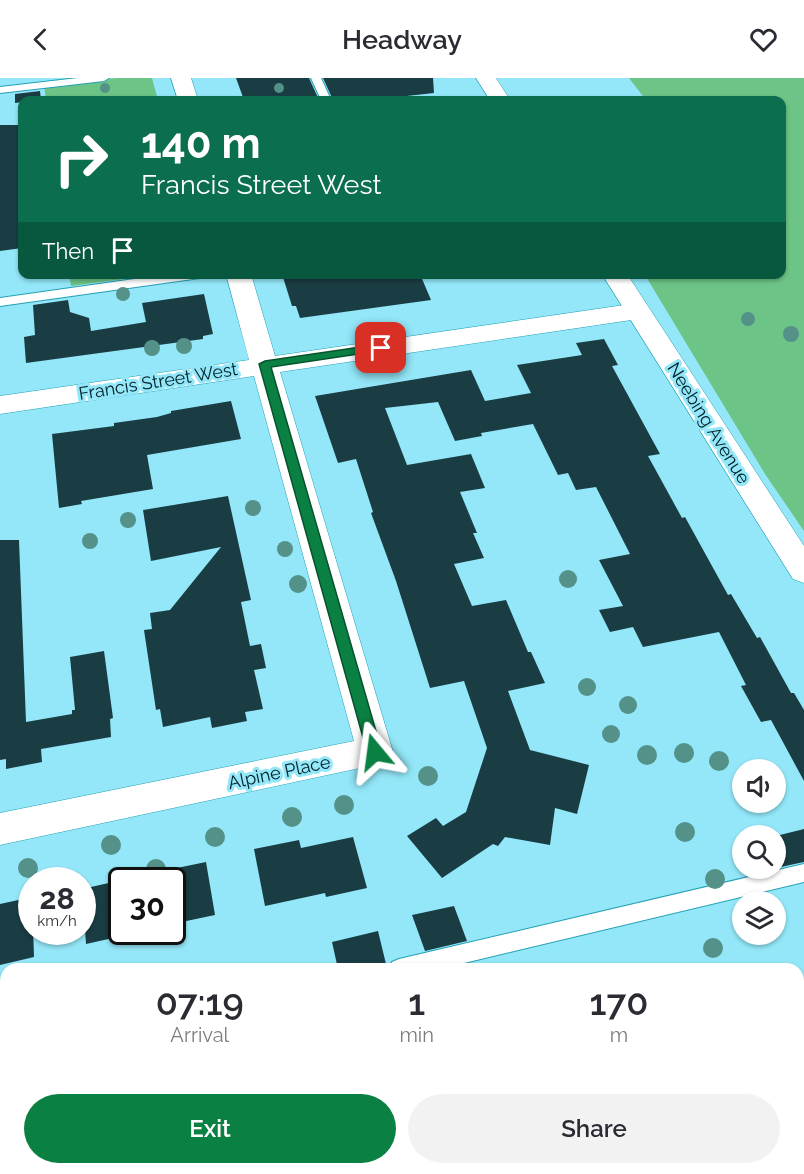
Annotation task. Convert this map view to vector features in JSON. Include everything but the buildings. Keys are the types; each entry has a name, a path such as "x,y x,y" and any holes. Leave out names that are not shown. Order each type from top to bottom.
{"street":[{"path":"181,78 187,96"},
{"path":"486,78 497,96"},
{"path":"240,279 265,364"},
{"name":"Neebing Avenue","path":"617,279 804,571"},
{"name":"Francis Street West","path":"0,405 638,310"},
{"name":"Alpine Place","path":"0,829 375,752 265,364"}],"lane":[{"path":"0,90 104,78"},
{"path":"316,78 324,96"},
{"path":"0,302 164,279"},
{"path":"424,963 804,873"}],"green space":[{"path":"117,78 152,78 157,96 45,96 44,86"},
{"path":"629,78 804,78 804,531 765,474 647,279 786,279 786,96 643,96"},
{"path":"70,279 124,279 71,286"}],"route":[{"path":"375,752 265,364 381,348"}]}
